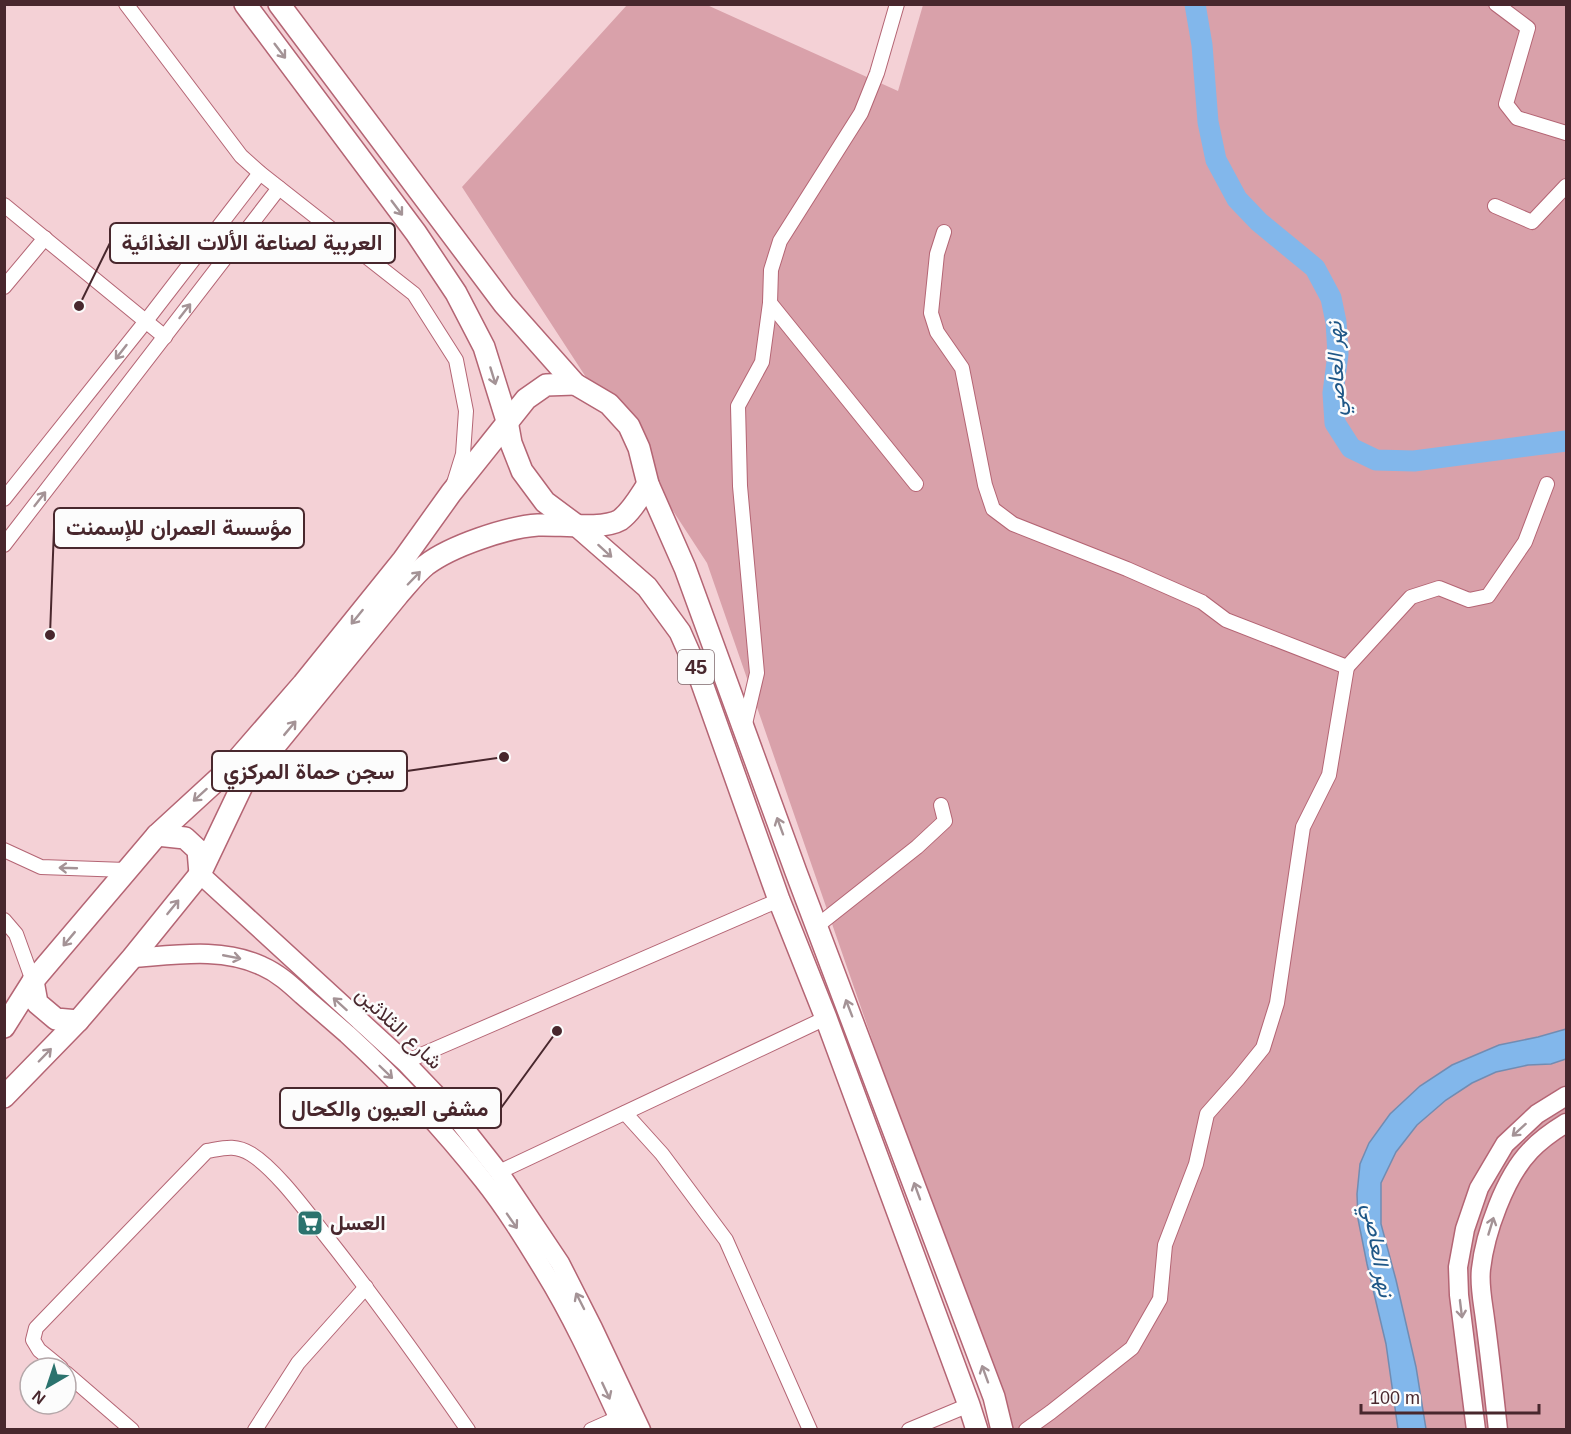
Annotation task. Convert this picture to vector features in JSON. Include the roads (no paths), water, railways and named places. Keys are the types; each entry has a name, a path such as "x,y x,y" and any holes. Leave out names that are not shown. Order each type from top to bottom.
{"main road":[{"name":"45","path":"245,4 416,233 456,293 484,347 507,421 511,443 522,471 544,502 576,525 646,587 680,632 699,675 779,900 826,1018 977,1430"},
{"name":"45","path":"279,4 504,304 574,384 609,404 629,426 639,448 648,484 685,568 990,1386 1002,1430"},
{"path":"4,1027 33,981 126,870 157,835 230,768 303,684 403,560 451,493 526,399 546,385 574,384"},
{"path":"4,1097 78,1021 200,874 242,786 398,594 426,565 458,547 496,534 536,525 605,525 619,520 632,508 648,484"},
{"path":"157,835 185,837 198,850 200,874"},
{"name":"شارع الثلاثين","path":"200,874 405,1062 447,1106 499,1172 560,1263 586,1332 641,1430"},
{"path":"132,958 222,955 243,959 270,970 392,1077 484,1181 586,1332 621,1424"},
{"path":"33,981 37,1003 56,1019 78,1021"},
{"path":"1476,1430 1459,1295 1458,1267 1465,1229 1479,1188 1504,1144 1537,1114 1566,1096"},
{"path":"432,1120 447,1106"},
{"path":"1498,1430 1480,1270 1496,1209 1518,1166 1528,1152 1566,1123"}],"street":[{"path":"126,4 241,156 414,294 456,360 466,411 463,454 451,493"},
{"path":"744,729 757,673 740,486 738,406 762,362 770,303 771,270 780,241 861,113 877,73 897,4"},
{"path":"1496,4 1528,28 1506,104 1517,118 1566,133"},
{"path":"4,499 260,173"},
{"path":"1495,206 1532,222 1566,186"},
{"path":"4,545 279,188"},
{"path":"4,205 165,337"},
{"path":"944,232 937,254 931,313 937,332 962,368 985,485 993,509 1013,524 1202,602 1226,620 1347,667"},
{"path":"4,287 45,238"},
{"path":"770,303 916,484"},
{"path":"1026,1430 1132,1348 1160,1299 1165,1245 1196,1164 1207,1114 1263,1048 1277,1003 1303,827 1329,775 1347,667 1411,597 1439,588 1469,600 1488,596 1525,542 1547,484"},
{"path":"817,926 917,847 945,821 941,805"},
{"path":"4,850 40,867 126,870"},
{"path":"405,1062 779,900"},
{"path":"4,921 16,934 33,981"},
{"path":"499,1172 826,1018"},
{"path":"625,1113 662,1154 726,1240 810,1430"},
{"path":"46,1356 33,1340 36,1328 207,1151 232,1146 250,1153 271,1170 312,1219 366,1287 468,1430"},
{"path":"255,1430 298,1363 366,1287"},
{"path":"78,1383 132,1430"},
{"path":"909,1430 969,1404"},
{"path":"591,1430 621,1424"}],"water":[{"name":"نهر العاصي","path":"1566,1029 1566,1059 1551,1064 1528,1065 1496,1072 1472,1083 1446,1100 1417,1125 1396,1152 1381,1183 1381,1224 1416,1367 1426,1429 1398,1429 1386,1344 1358,1219 1357,1194 1360,1164 1369,1143 1390,1114 1420,1086 1452,1065 1499,1045"}],"waterway":[{"name":"نهر العاصي","path":"1195,4 1202,45 1208,122 1216,160 1237,199 1259,222 1315,268 1331,298 1336,322 1338,354 1333,393 1335,423 1351,448 1376,460 1414,461 1566,441"}],"place":[{"name":"العربية لصناعة الألات الغذائية","path":"79,306"},
{"name":"مؤسسة العمران للإسمنت","path":"50,635"},
{"name":"سجن حماة المركزي","path":"504,757"},
{"name":"مشفى العيون والكحال","path":"557,1031"},
{"name":"العسل","path":"310,1223"}]}
